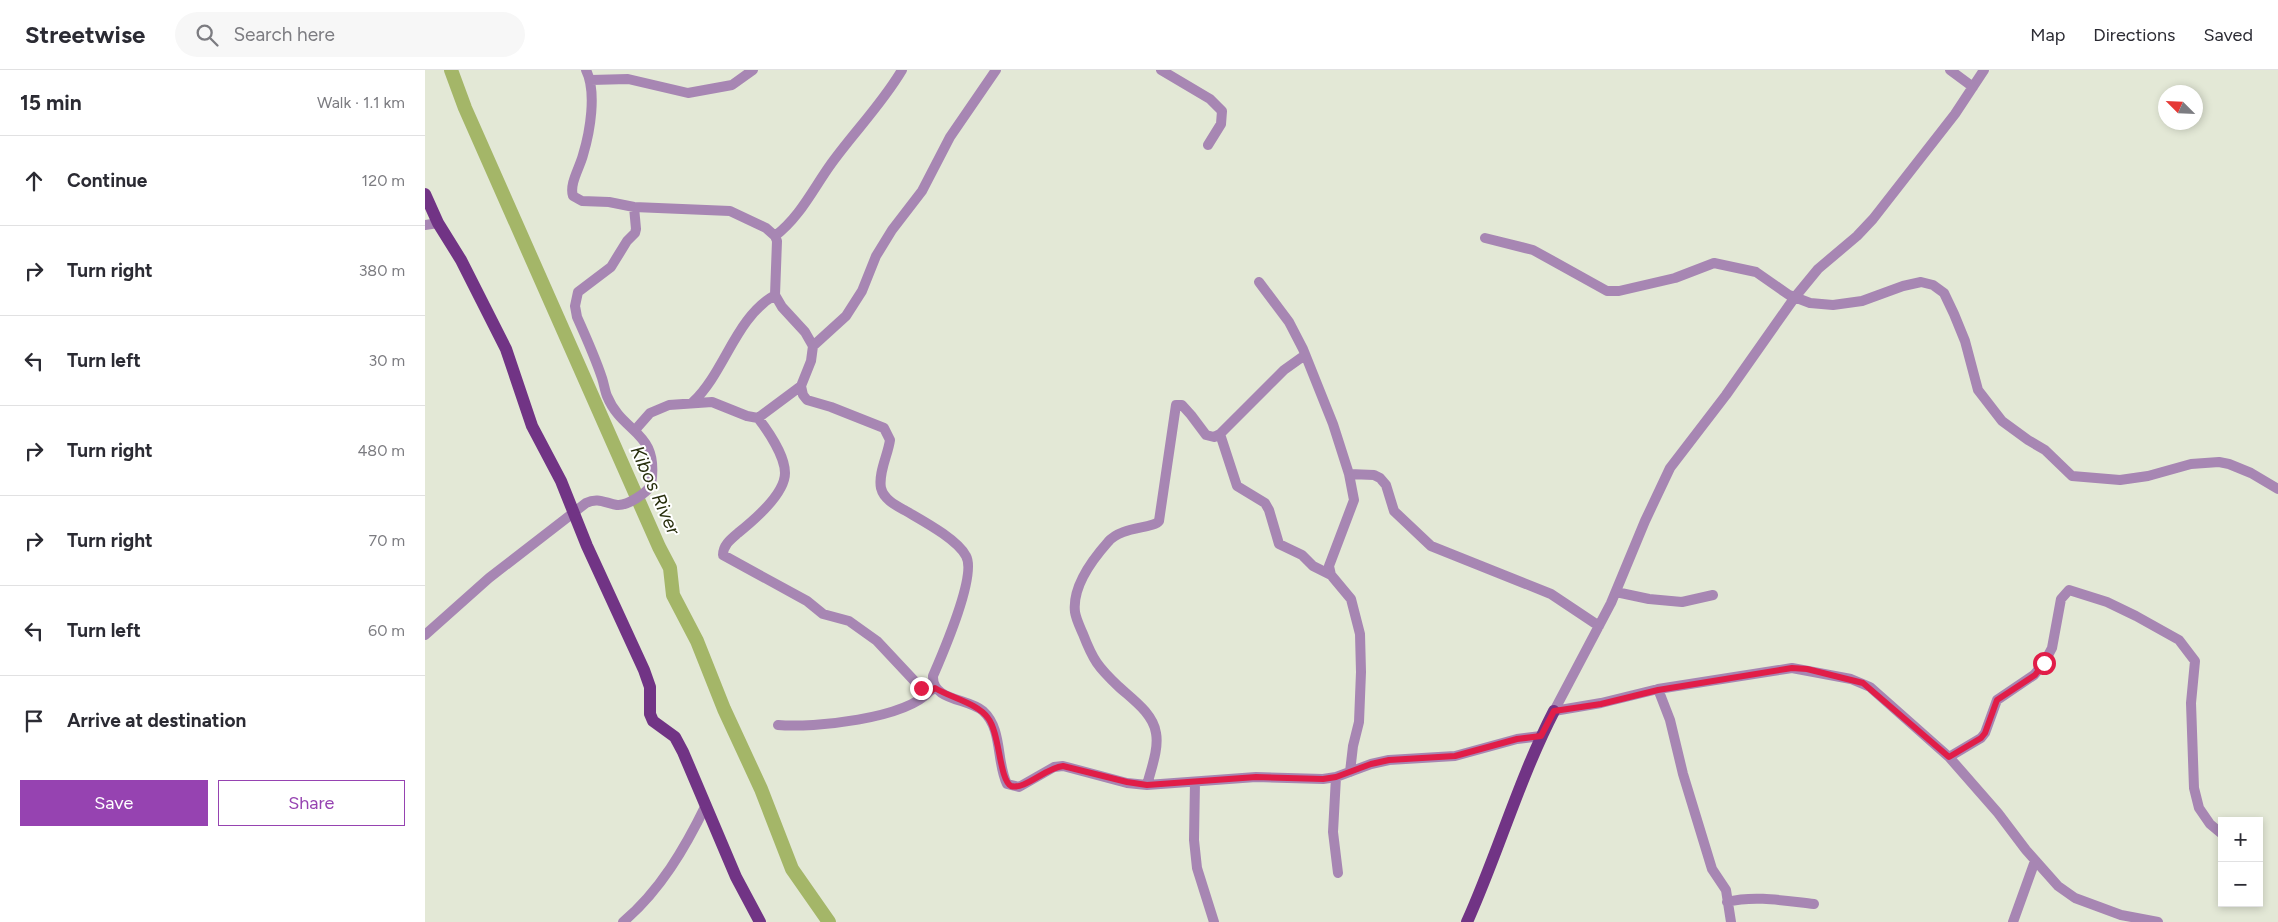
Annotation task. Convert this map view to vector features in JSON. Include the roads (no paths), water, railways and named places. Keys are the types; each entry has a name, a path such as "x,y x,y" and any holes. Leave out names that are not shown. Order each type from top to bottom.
{"main road":[{"path":"425,194 438,223 461,260 506,349 532,426 561,481 644,670 650,687 650,714 653,721 675,737 736,877 759,922"},
{"path":"1467,922 1505,831 1541,736 1554,711"}],"street":[{"path":"586,70 591,80 589,128 573,186 573,196 576,200 609,202 634,207 730,211 765,228 775,236 777,241 775,295 782,307 805,332 813,346 811,361 801,386 758,418"},
{"path":"591,80 628,79 688,94 732,85 753,70"},
{"path":"775,236 791,224 831,164 877,106 902,70"},
{"path":"813,346 846,316 862,291 876,256 892,230 922,191 950,137 996,70"},
{"path":"1161,70 1210,99 1222,111 1221,124 1208,145"},
{"path":"1950,70 1973,87"},
{"path":"1554,711 1616,592 1660,487 1670,468 1727,394 1795,297 1818,269 1857,236 1873,219 1955,114 1984,70"},
{"path":"425,635 489,578 575,514 586,503 593,500 619,505 642,495 651,485 652,454 643,439 615,410 607,396 577,317 575,306 578,292 611,267 627,241 635,233 637,229 634,207"},
{"path":"425,225 438,223"},
{"path":"1485,238 1533,250 1607,291 1619,292 1675,278 1713,263 1756,272 1795,297 1810,303 1833,305 1862,301 1903,286 1921,282 1933,285 1944,293 1955,314 1965,341 1978,390 2002,421 2045,450 2072,476 2120,480 2148,476 2191,464 2219,462 2251,473 2278,489"},
{"path":"1259,282 1289,322 1305,355 1333,424 1349,474 1354,500 1329,566 1331,575"},
{"path":"693,402 702,394 740,331 766,300 775,295"},
{"path":"1147,785 1156,747 1157,732 1138,703 1095,663 1075,614 1075,602 1085,574 1109,540 1130,528 1156,524 1159,521 1176,406 1182,405 1206,435 1214,437 1220,434 1284,370 1305,355"},
{"path":"778,725 799,726 855,720 893,711 918,702 932,690 933,676 954,624 969,569 968,560 958,546 885,497 881,490 881,479 891,440 884,428 831,407 807,400 803,395 801,386"},
{"path":"635,430 650,413 658,409 669,405 693,402 712,402 747,416 758,418 772,438 784,466 784,478 762,513 729,541 724,548 723,554 807,601 823,614 849,621 877,641 921,688 932,690 975,706 983,711 995,730 1005,779 1011,786 1019,787 1053,767 1063,766 1147,785 1256,777 1323,779 1336,777 1380,762 1455,756 1517,739 1541,736"},
{"path":"1220,434 1237,486 1265,503 1269,510 1279,544 1301,555 1313,566 1331,575 1351,599 1360,634 1360,705 1350,772"},
{"path":"1349,474 1374,475 1380,478 1386,485 1394,511 1431,546 1551,594 1599,626"},
{"path":"1949,757 1981,738 1985,733 1997,700 2035,675 2044,663 2052,648 2061,599 2069,590 2107,602 2179,640 2195,662 2191,703 2194,788 2199,808 2210,824 2218,831"},
{"path":"1616,592 1649,599 1682,602 1713,595"},
{"path":"1554,711 1601,704 1658,690 1792,668 1851,678 1870,687 1949,757 1998,812 2035,861 2058,886 2075,898 2129,918 2158,922"},
{"path":"1658,690 1670,720 1683,774 1711,869 1726,890 1731,922"},
{"path":"1336,777 1333,832 1338,873"},
{"path":"1195,782 1194,840 1197,868 1214,922"},
{"path":"623,922 639,909 675,861 706,805"},
{"path":"2013,922 2035,861"},
{"path":"1727,902 1740,899 1767,899 1814,904"}],"waterway":[{"name":"Kibos River","path":"451,70 465,108 670,568 673,595 697,641 724,709 761,789 792,869 829,922"}]}
